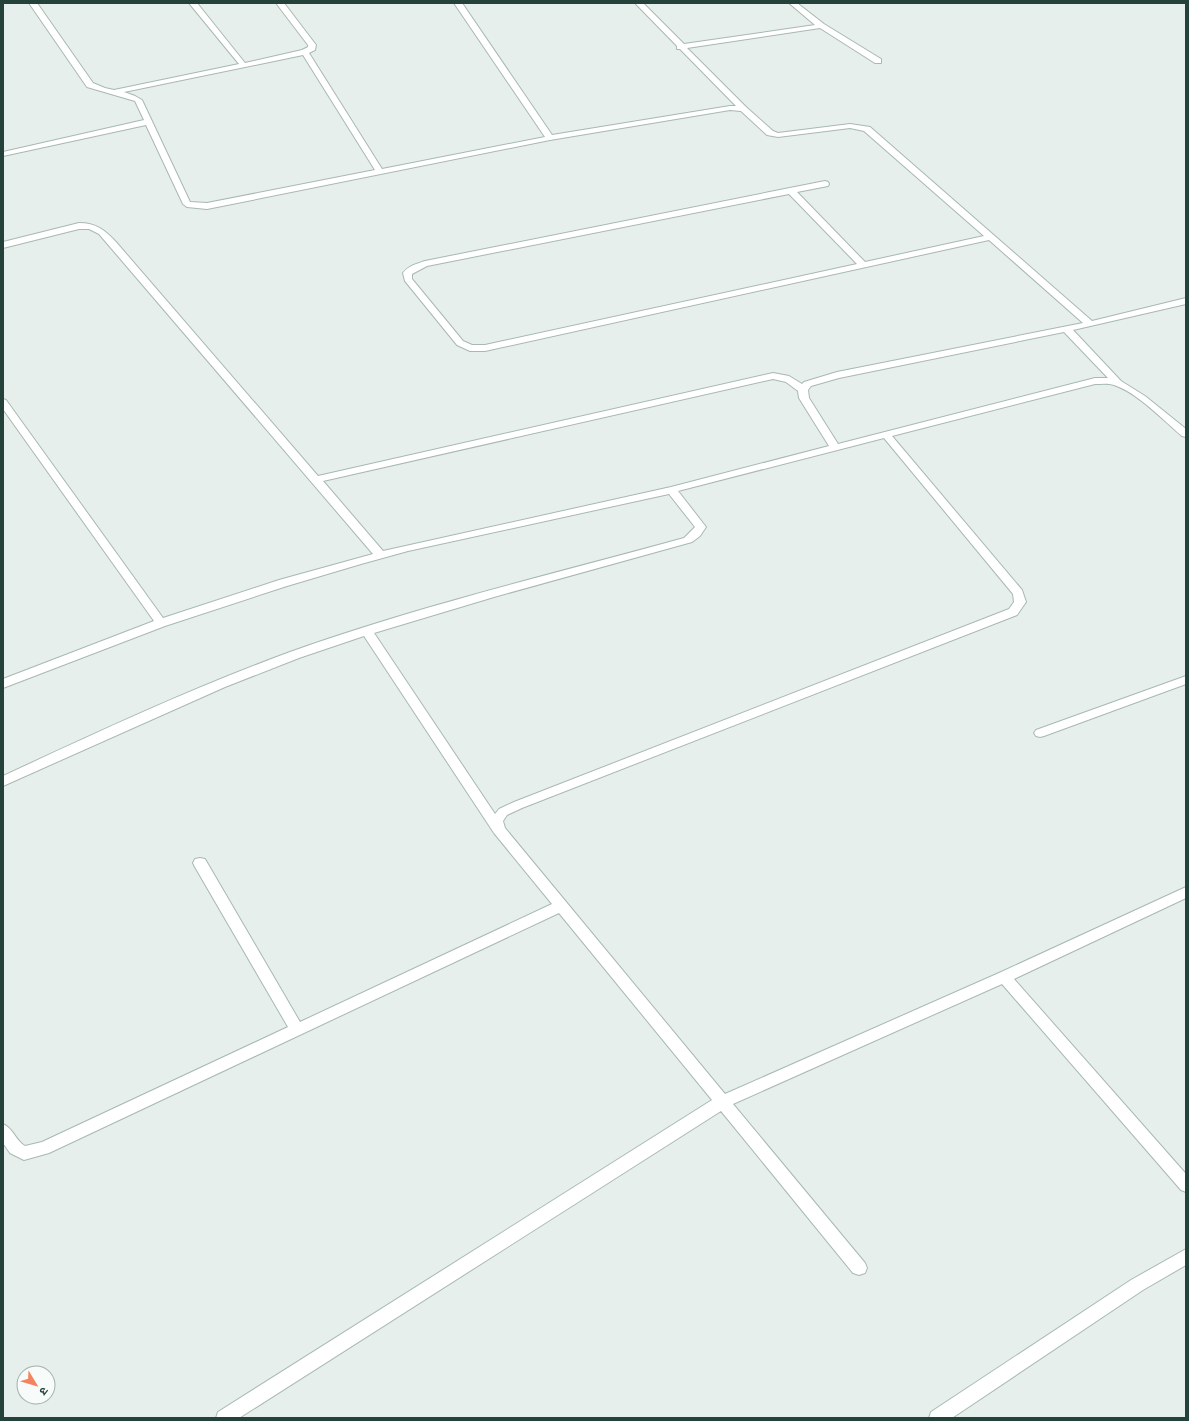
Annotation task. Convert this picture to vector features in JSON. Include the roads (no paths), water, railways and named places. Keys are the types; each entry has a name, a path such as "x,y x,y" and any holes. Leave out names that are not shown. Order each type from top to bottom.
{"street":[{"path":"33,3 90,86 138,100 147,122 187,204 207,206 550,138 730,108 743,109"},
{"path":"193,3 244,66"},
{"path":"112,92 244,66 305,52 312,48 312,45 280,3"},
{"path":"458,3 550,138"},
{"path":"639,3 743,109 770,133 778,135 850,126 867,129 1090,324"},
{"path":"793,3 821,26 878,61"},
{"path":"680,46 821,26"},
{"path":"305,52 380,172"},
{"path":"3,154 147,122"},
{"path":"825,184 425,264 414,268 407,273 408,279 460,343 470,348 485,348 991,237"},
{"path":"791,191 863,265"},
{"path":"3,245 79,226 90,225 99,230 113,244 380,555"},
{"path":"835,448 804,398 803,390 807,384 825,378 1090,324 1186,302"},
{"path":"1066,329 1118,382 1186,434"},
{"path":"315,480 773,376 782,376 791,380 803,390"},
{"path":"3,684 161,623 283,583 380,555 671,490 1095,381 1106,380 1118,382"},
{"path":"3,402 161,623"},
{"path":"499,830 497,821 503,812 518,805 1012,612 1020,602 1018,593 886,435"},
{"path":"3,781 195,694 294,656 367,632 688,540 696,534 701,527 671,490"},
{"path":"367,632 499,830 859,1268"},
{"path":"1040,733 1186,680"},
{"path":"200,863 296,1029"},
{"path":"224,1418 722,1102 1004,977 1186,892"},
{"path":"3,1131 15,1148 24,1153 44,1148 561,906"},
{"path":"1004,977 1186,1185"},
{"path":"936,1418 1137,1286 1186,1256"}]}
